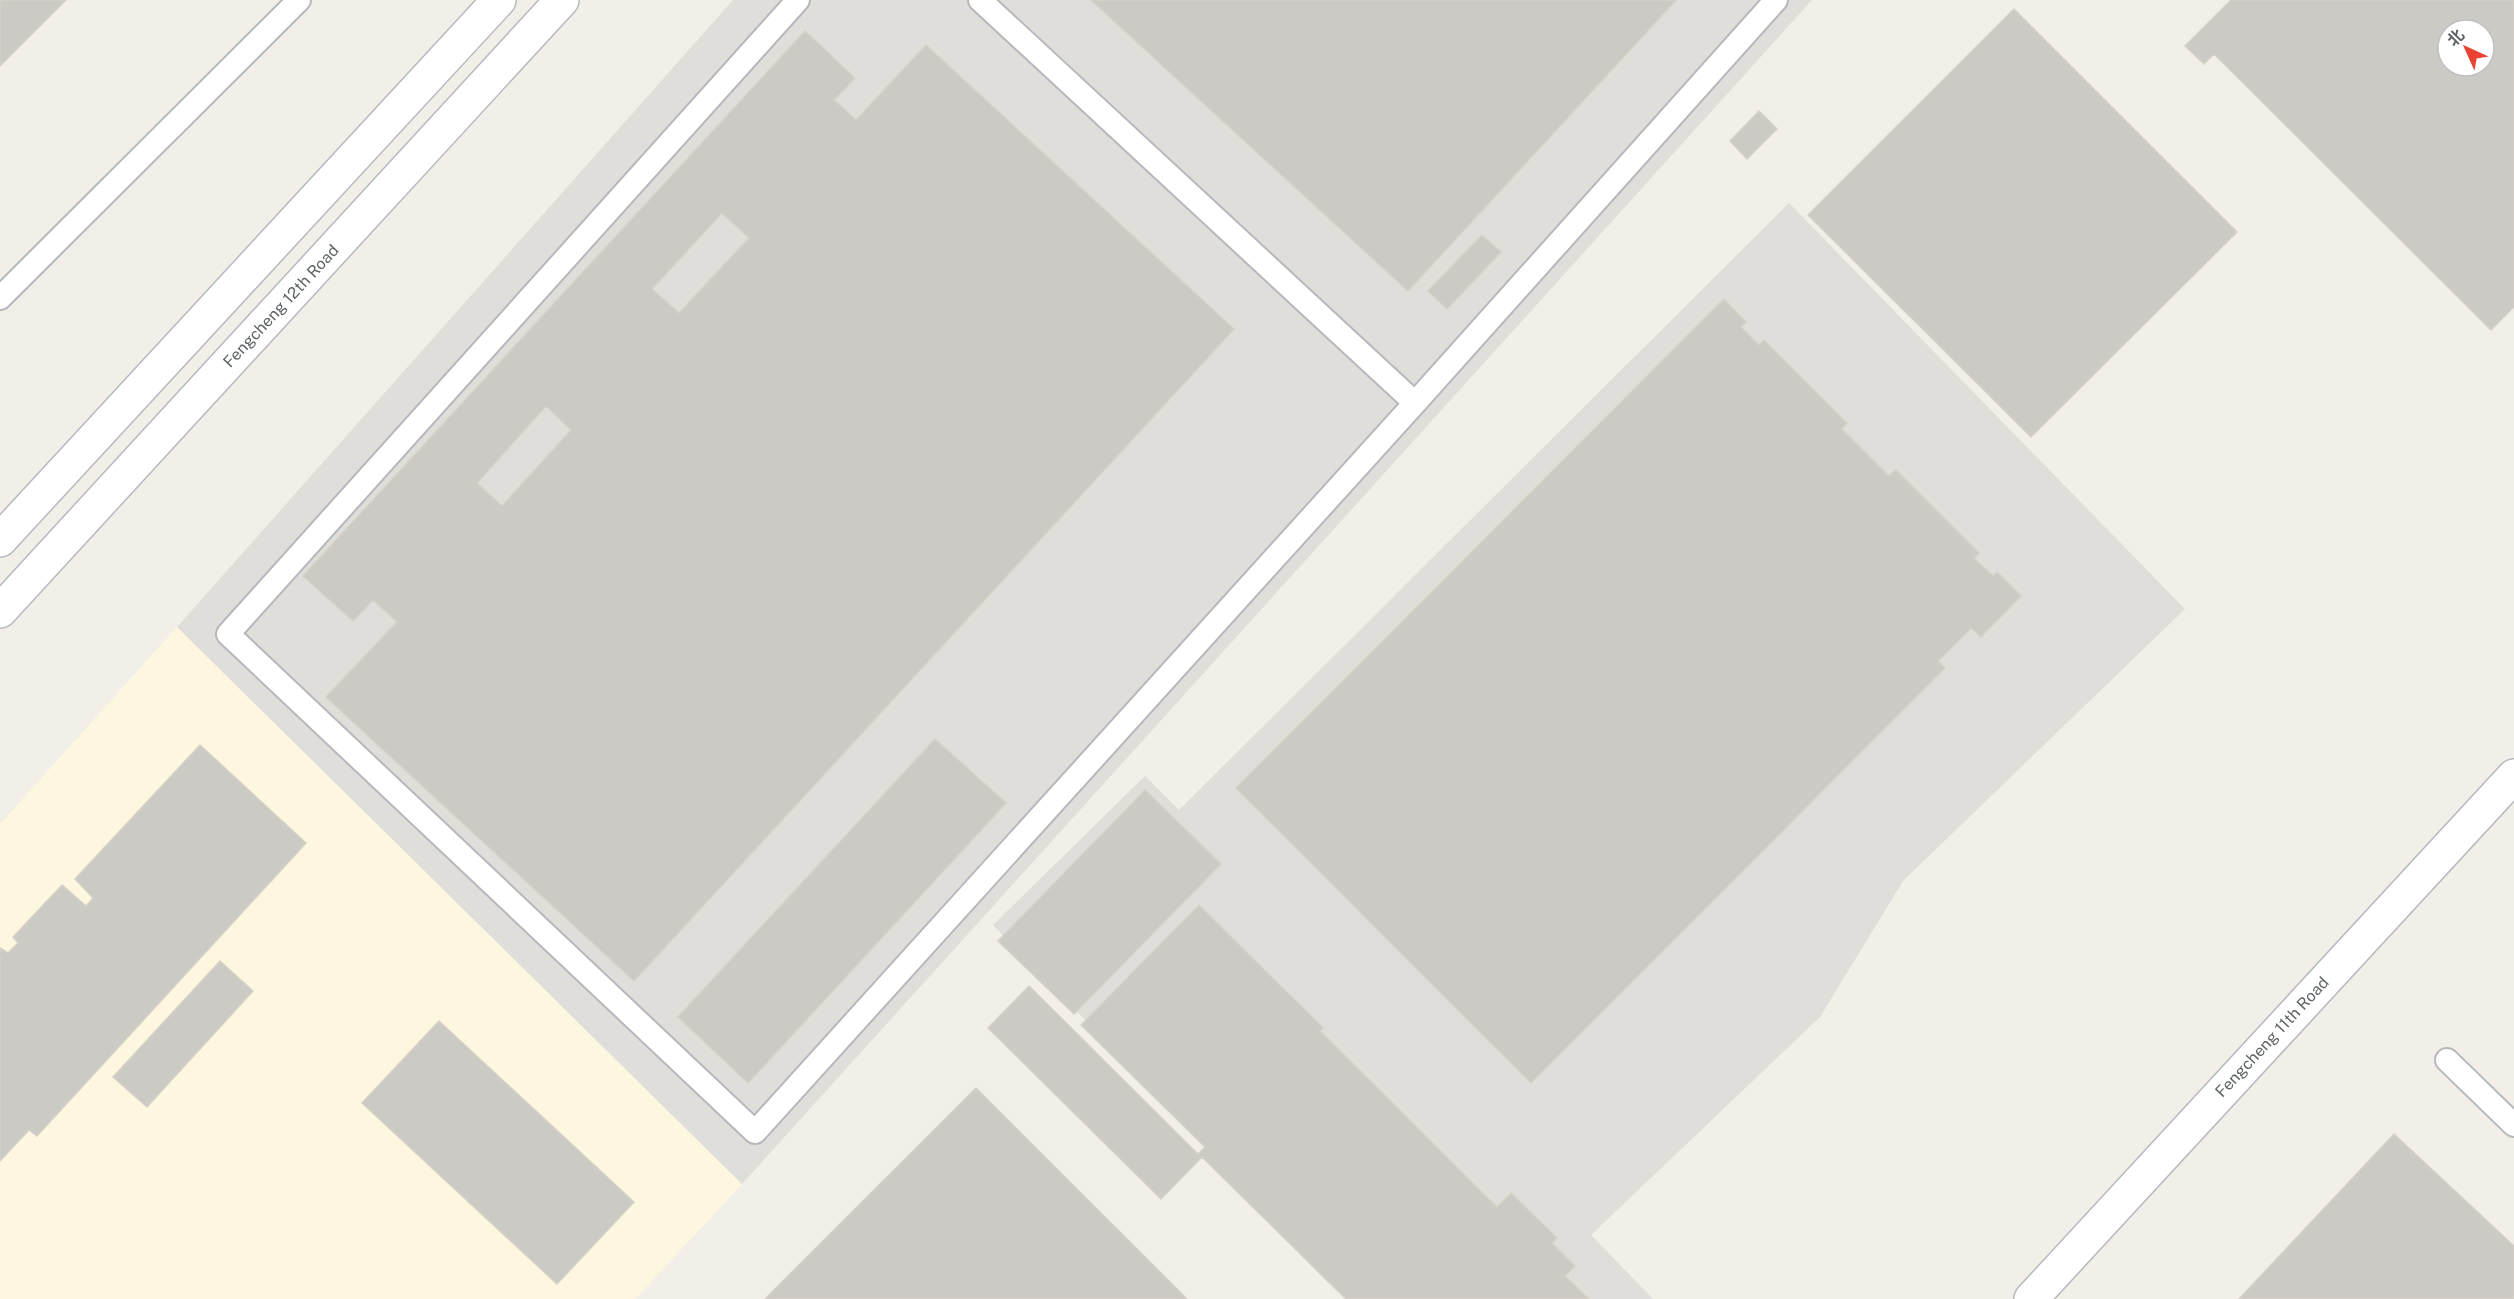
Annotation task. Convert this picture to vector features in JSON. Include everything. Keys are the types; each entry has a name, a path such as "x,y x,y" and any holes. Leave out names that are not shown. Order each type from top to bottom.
{"main road":[{"path":"0,540 499,0"},
{"name":"Fengcheng 12th Road","path":"0,611 562,0"},
{"name":"Fengcheng 11th Road","path":"2031,1299 2514,776"}],"lane":[{"path":"0,298 299,0"},
{"path":"798,0 228,634 755,1132 1415,403 1776,0"},
{"path":"980,0 1415,403"},
{"path":"2447,1060 2514,1125"}],"shaded area":[{"path":"733,0 1812,0 742,1184 177,627"},
{"path":"1789,203 2185,609 1903,881 1820,1017 1591,1235 1653,1299 1356,1299 993,925 1145,776 1179,810"},
{"path":"177,627 742,1184 635,1299 0,1299 0,824"}],"building":[{"path":"0,0 66,0 0,66"},
{"path":"1091,0 1676,0 1408,291"},
{"path":"2231,0 2514,0 2514,307 2491,330 2214,54 2204,64 2185,46"},
{"path":"2014,9 2237,232 2031,437 1808,215"},
{"path":"805,31 855,78 834,100 856,120 926,45 1234,329 634,981 326,697 397,622 373,600 353,621 303,576","holes":["722,213 749,238 679,313 652,289","546,406 571,430 502,506 477,483"]},
{"path":"1759,111 1777,129 1747,159 1730,141"},
{"path":"1482,235 1501,252 1447,309 1428,291"},
{"path":"1724,299 1746,322 1741,327 1759,345 1764,340 1847,423 1842,429 1889,476 1896,470 1979,553 1974,558 1993,576 1997,572 2021,596 1981,637 1971,628 1938,661 1945,668 1531,1083 1236,788"},
{"path":"935,739 1006,803 748,1083 678,1017"},
{"path":"200,745 306,843 37,1136 29,1130 0,1161 0,948 8,953 18,943 13,937 62,885 86,906 93,898 75,879"},
{"path":"1145,790 1221,864 1074,1014 998,941"},
{"path":"1199,905 1323,1028 1320,1031 1497,1207 1511,1193 1557,1238 1552,1243 1575,1266 1565,1276 1589,1299 1346,1299 1202,1157 1161,1199 988,1028 1029,986 1198,1154 1205,1147 1081,1025"},
{"path":"220,961 253,991 147,1107 113,1077"},
{"path":"439,1021 634,1202 557,1284 362,1103"},
{"path":"976,1088 1187,1299 765,1299"},
{"path":"2394,1134 2514,1246 2514,1299 2239,1299"}]}
